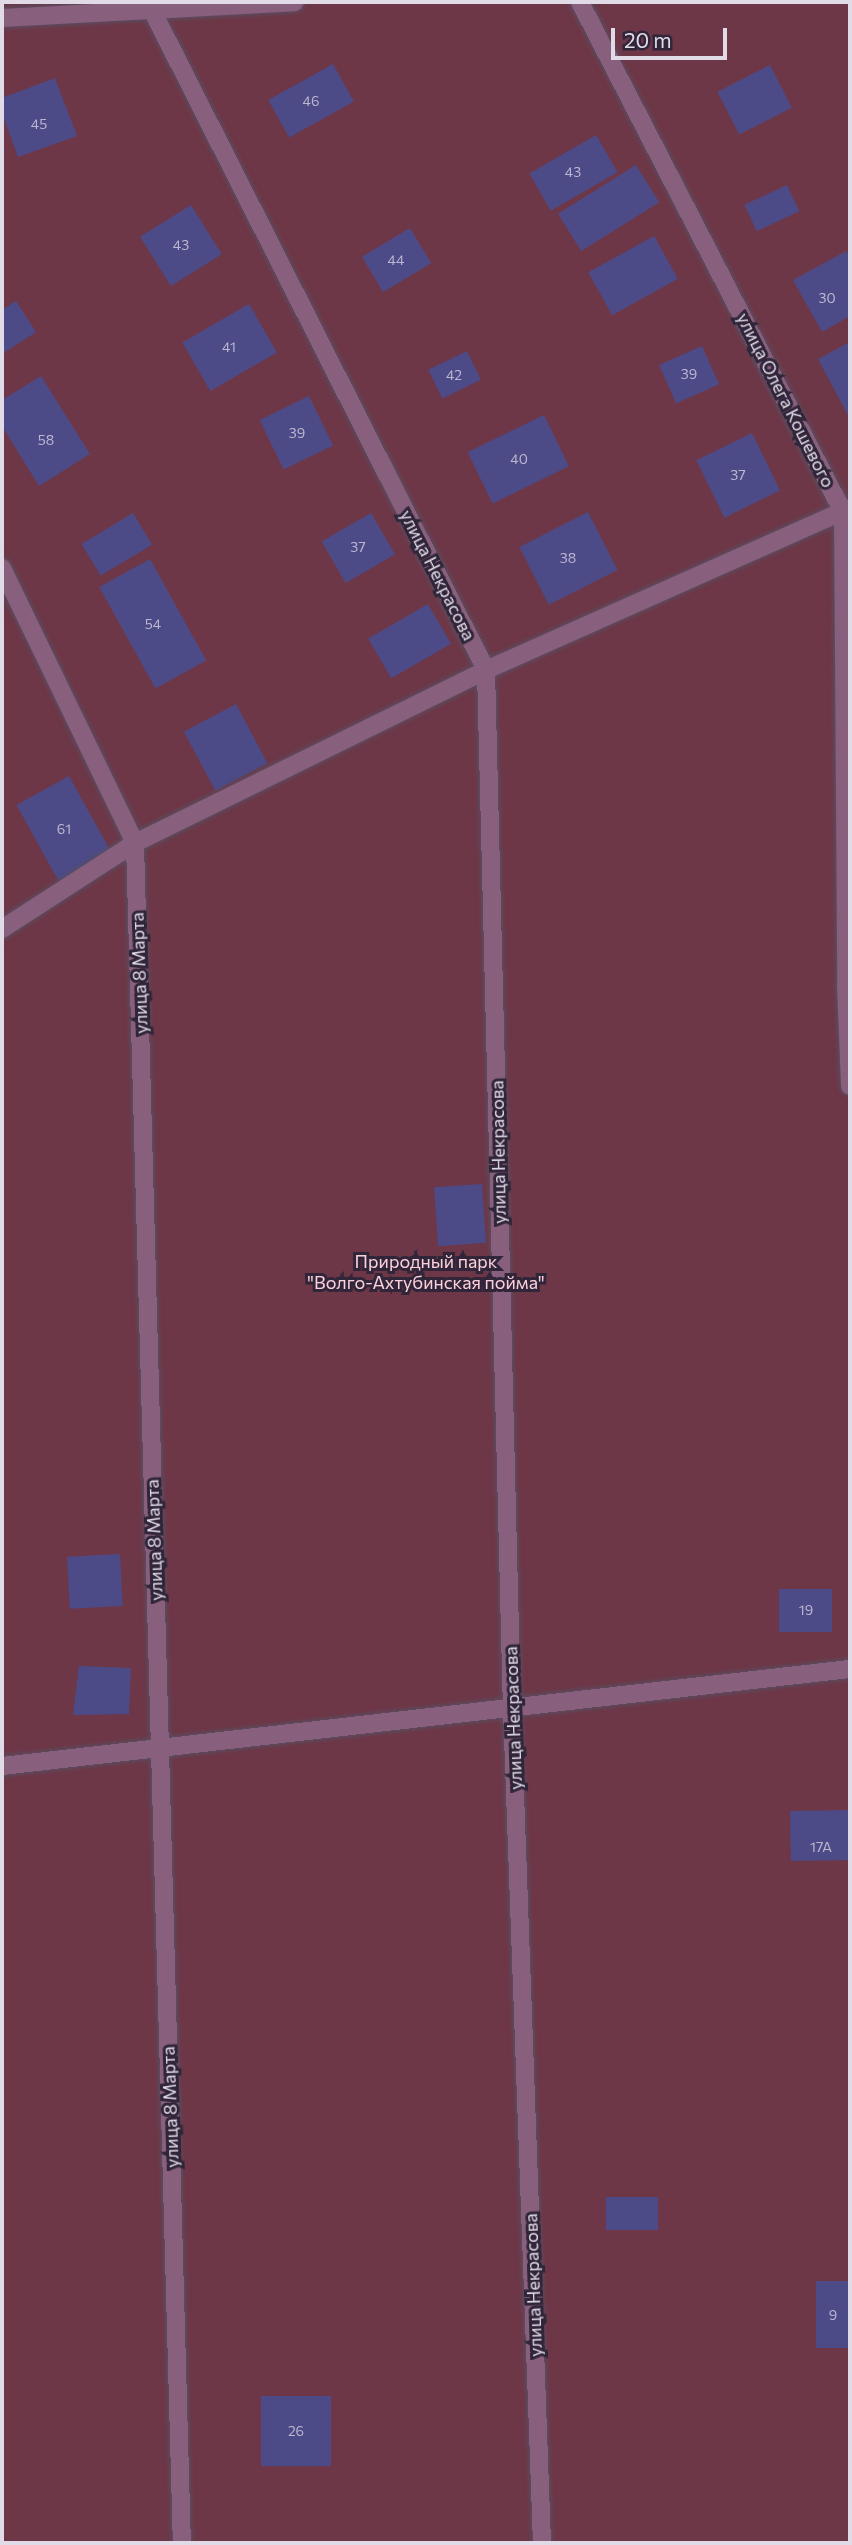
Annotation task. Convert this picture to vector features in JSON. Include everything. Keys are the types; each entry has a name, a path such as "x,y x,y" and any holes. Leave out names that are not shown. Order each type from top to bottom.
{"street":[{"path":"2,18 295,2"},
{"name":"улица Олега Кошевого","path":"579,2 847,510 846,971 850,1086"},
{"name":"улица Некрасова","path":"151,8 486,670 512,1709 542,2543"},
{"path":"2,929 135,843 486,670 847,510"},
{"name":"улица 8 Марта","path":"2,568 135,843 182,2543"},
{"path":"2,1766 850,1669"}],"green space":[{"name":"Природный парк \"Волго-Ахтубинская пойма\"","path":"2,2 850,2 850,2543 2,2543"}],"building":[{"path":"333,64 354,102 289,137 268,100"},
{"path":"770,65 792,108 739,135 717,92"},
{"path":"55,78 77,136 18,157 2,113 2,98"},
{"path":"596,135 618,172 551,211 529,174"},
{"path":"636,165 659,202 581,251 558,214"},
{"path":"787,185 799,211 757,231 744,205"},
{"path":"191,205 222,254 171,286 140,237"},
{"path":"410,228 431,263 383,292 362,257"},
{"path":"654,236 678,279 612,315 588,272"},
{"path":"846,251 850,258 850,316 822,332 793,280"},
{"path":"16,301 36,332 2,354 2,310"},
{"path":"249,304 277,352 210,391 182,342"},
{"path":"850,342 850,419 818,359"},
{"path":"702,346 719,384 676,403 659,365"},
{"path":"467,351 481,380 442,399 428,370"},
{"path":"41,376 90,454 39,486 2,426 2,400"},
{"path":"309,396 333,445 284,470 260,420"},
{"path":"544,415 569,466 493,503 468,452"},
{"path":"752,433 780,491 724,518 696,460"},
{"path":"588,512 618,570 549,605 519,547"},
{"path":"133,513 152,545 101,576 82,544"},
{"path":"371,513 395,555 346,583 322,542"},
{"path":"150,559 206,660 156,689 99,587"},
{"path":"428,604 451,644 391,678 368,638"},
{"path":"236,704 267,763 215,791 184,732"},
{"path":"69,776 112,853 59,882 17,805"},
{"path":"482,1184 486,1243 438,1246 434,1187"},
{"path":"120,1554 123,1606 70,1609 67,1557"},
{"path":"779,1589 832,1589 832,1632 779,1632"},
{"path":"79,1666 131,1668 129,1714 73,1715"},
{"path":"849,1810 850,1860 791,1861 790,1811"},
{"path":"606,2197 658,2197 658,2230 606,2230"},
{"path":"816,2281 850,2281 850,2348 816,2348"},
{"path":"261,2396 331,2396 331,2466 261,2466"}]}
